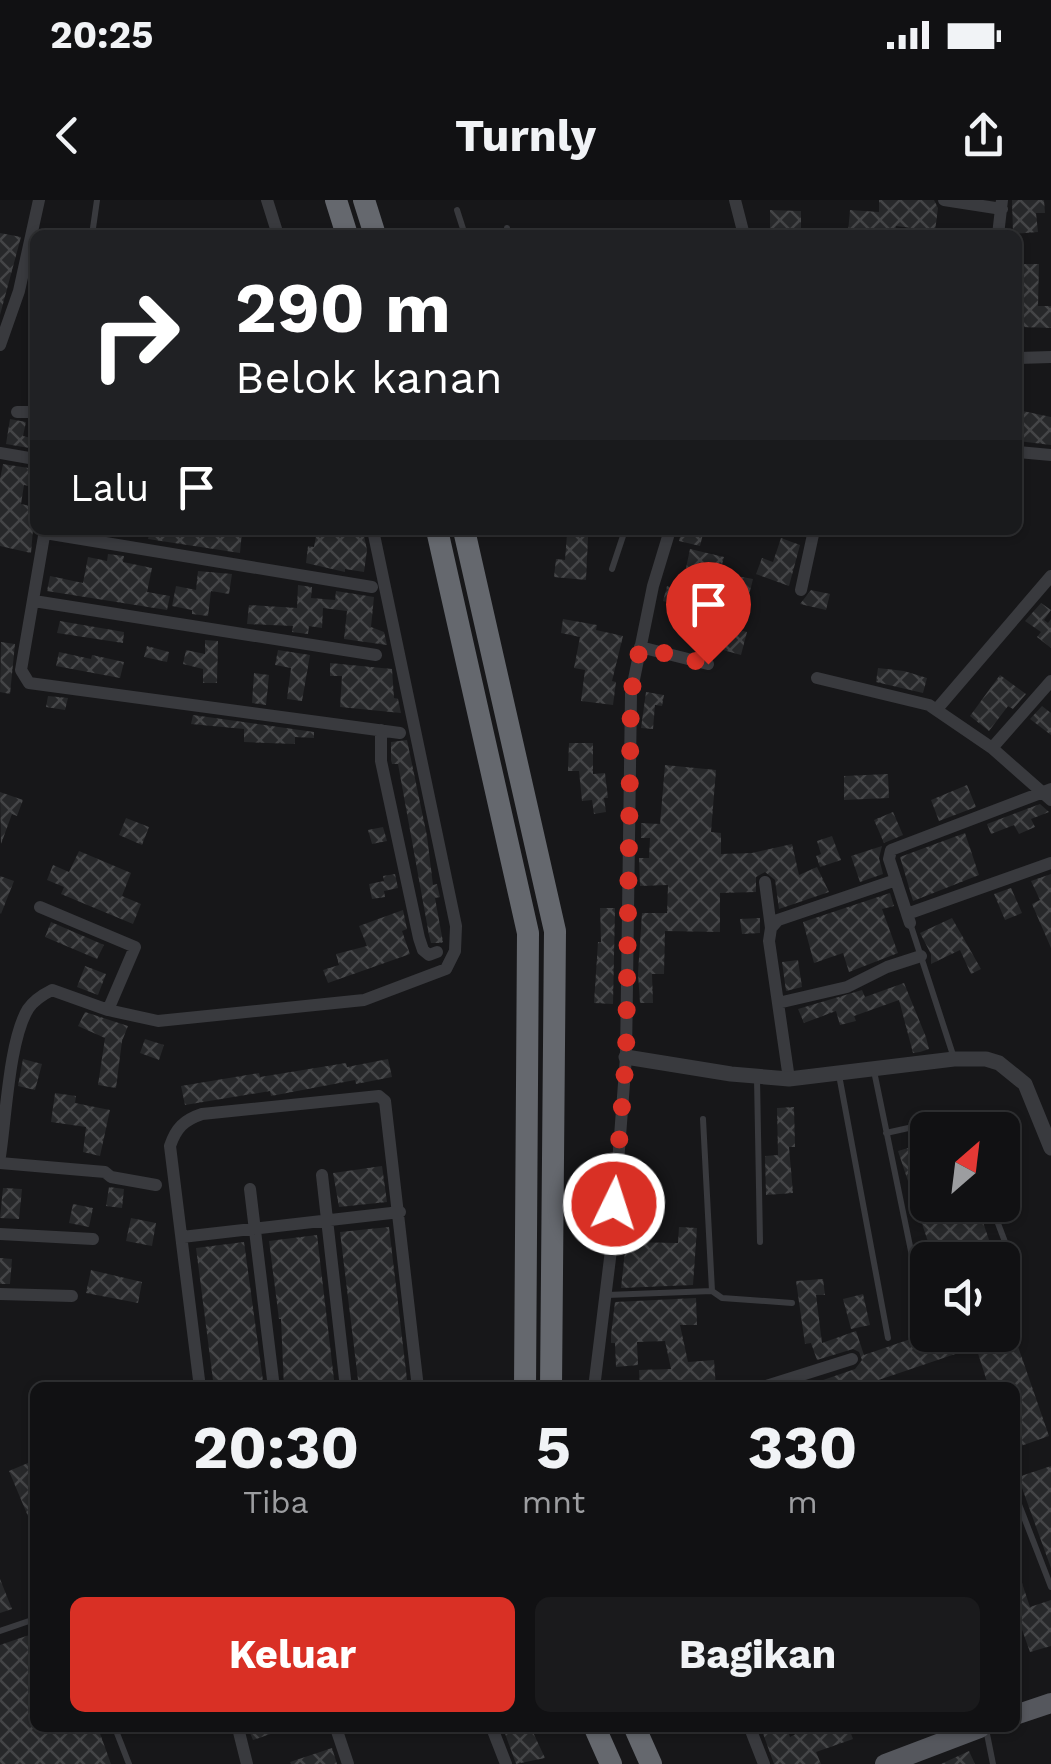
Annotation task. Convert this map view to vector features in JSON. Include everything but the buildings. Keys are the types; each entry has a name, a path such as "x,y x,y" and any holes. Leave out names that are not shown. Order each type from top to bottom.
{"highway":[{"path":"336,200 345,230"},
{"path":"364,200 373,230"},
{"path":"438,535 528,933 525,1382"},
{"path":"465,535 555,930 552,1382"},
{"path":"594,1732 602,1764"},
{"path":"595,1732 610,1764"},
{"path":"633,1732 642,1764"},
{"path":"634,1732 651,1764"}],"main road":[{"path":"1020,1713 1051,1703"},
{"path":"885,1764 971,1732"}],"street":[{"path":"32,230 38,200"},
{"path":"267,200 276,230"},
{"path":"735,200 743,230"},
{"path":"944,200 1002,205 999,230"},
{"path":"0,345 19,292 30,239"},
{"path":"1022,358 1051,357"},
{"path":"18,412 30,412"},
{"path":"1022,452 1051,455"},
{"path":"0,453 30,458"},
{"path":"45,535 21,670 29,684 400,733"},
{"path":"63,535 372,587"},
{"path":"156,1184 110,1177 105,1172 0,1159 18,1032 37,998 52,990 158,1022 313,1006 364,1000 446,968 456,951 456,926 373,535"},
{"path":"595,1382 626,1057 631,694 669,535"},
{"path":"801,590 813,535"},
{"path":"937,709 1051,576"},
{"path":"34,601 376,656"},
{"path":"640,647 708,664"},
{"path":"817,678 937,709 1049,794"},
{"path":"992,748 1051,681"},
{"path":"381,730 381,761 419,938 429,955 437,952"},
{"path":"1049,794 891,850 888,855 909,919 1051,863"},
{"path":"771,928 778,920 896,880"},
{"path":"764,882 789,1079"},
{"path":"40,907 135,947 108,1010"},
{"path":"778,1003 846,987 887,966 921,956"},
{"path":"626,1057 789,1079 954,1059 986,1059 1012,1072 1025,1084 1051,1148"},
{"path":"199,1382 170,1146 180,1125 202,1114 382,1097 400,1212 417,1382"},
{"path":"322,1175 345,1382"},
{"path":"250,1189 273,1382"},
{"path":"182,1237 400,1212"},
{"path":"0,1234 93,1239"},
{"path":"0,1294 72,1296"},
{"path":"779,1382 852,1359"},
{"path":"239,1732 248,1764"},
{"path":"337,1732 348,1764"},
{"path":"494,1732 506,1764"},
{"path":"752,1732 764,1764"}],"lane":[{"path":"93,230 97,200"},
{"path":"457,210 463,230"},
{"path":"612,569 623,535"},
{"path":"909,919 954,1059"},
{"path":"874,1069 910,1247"},
{"path":"839,1073 888,1338"},
{"path":"757,1077 760,1242"},
{"path":"704,1119 712,1291"},
{"path":"886,1132 910,1127"},
{"path":"606,1295 712,1291 722,1298 792,1303"},
{"path":"1020,1507 1051,1586"},
{"path":"0,1631 30,1621"},
{"path":"117,1732 129,1764"},
{"path":"983,1732 994,1764"}],"route":[{"path":"614,1204 626,1057 631,694 640,647 708,664"}]}
